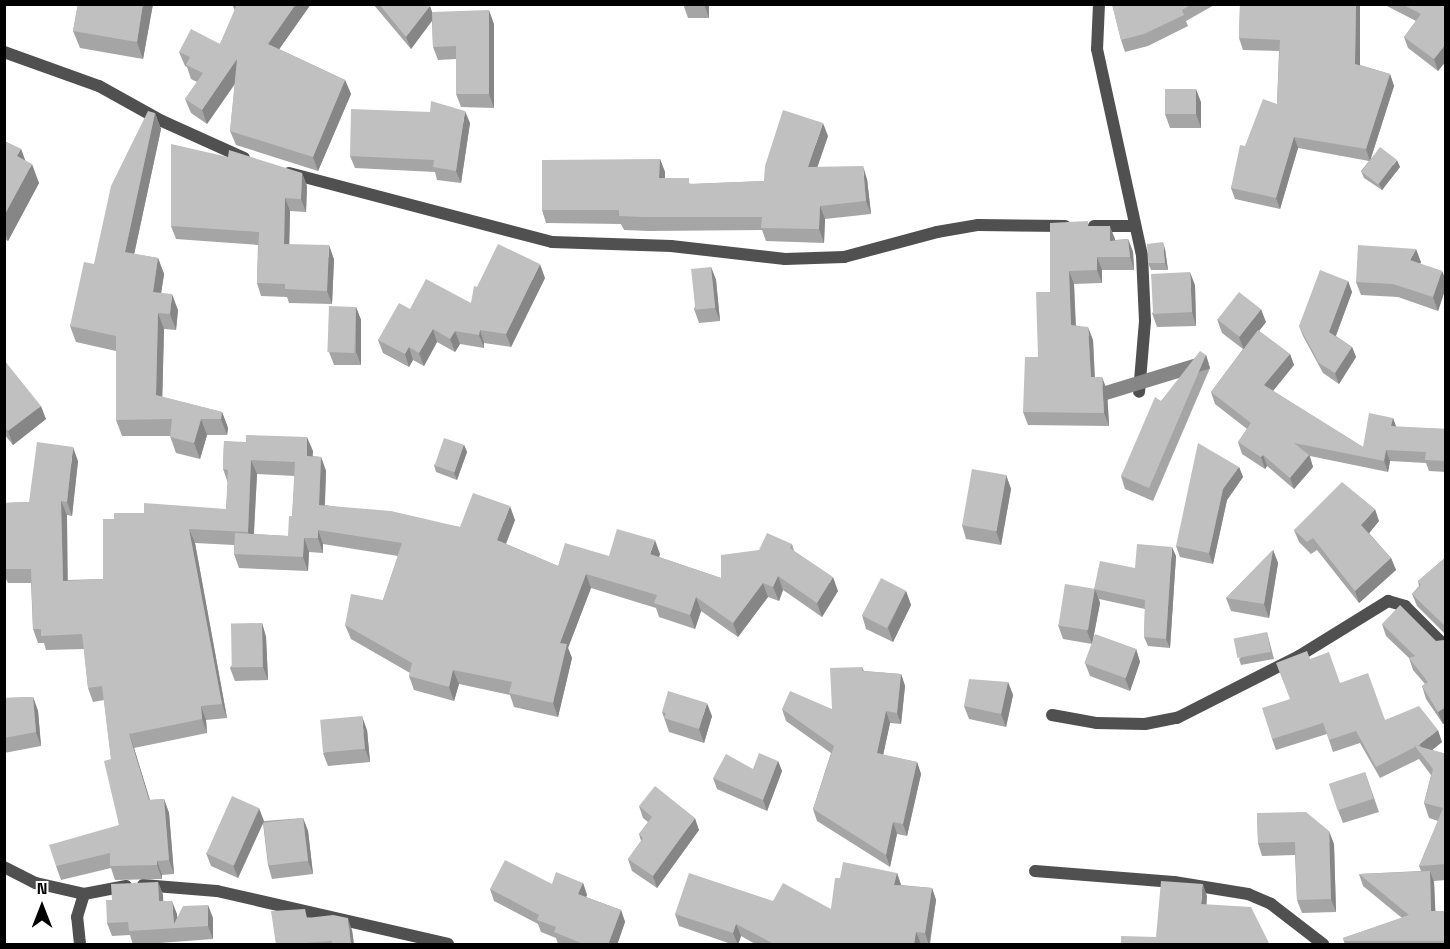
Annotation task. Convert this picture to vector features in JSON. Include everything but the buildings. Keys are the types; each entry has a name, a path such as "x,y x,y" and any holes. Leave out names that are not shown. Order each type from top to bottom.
{"street":[{"path":"1099,4 1097,50 1142,255 1145,321 1139,392"},
{"path":"4,52 99,86 162,121 267,165 552,242 671,246 785,259 844,257 937,232 978,225 1135,226"},
{"path":"1052,715 1109,723 1145,724 1177,718 1299,656 1388,601 1405,606 1446,647"},
{"path":"4,867 36,883 84,894 137,885 216,891 448,945"},
{"path":"1035,872 1174,882 1248,894 1271,904 1323,945"},
{"path":"80,945 77,917 84,894"}]}
